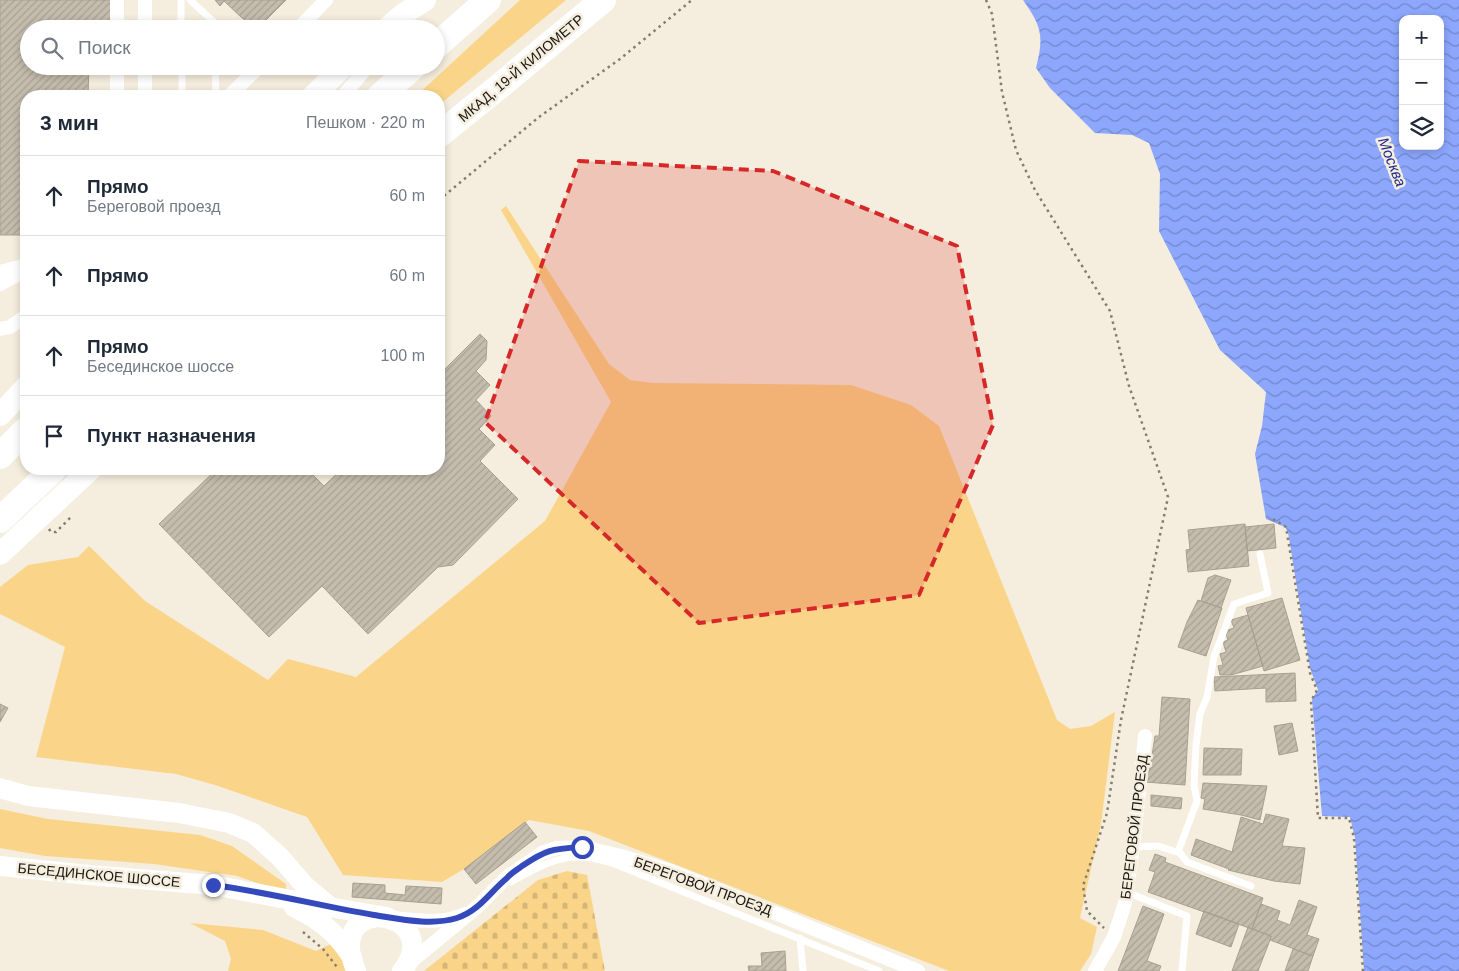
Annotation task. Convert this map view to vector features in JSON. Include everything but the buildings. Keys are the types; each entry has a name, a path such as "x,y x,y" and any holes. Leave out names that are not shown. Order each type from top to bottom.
{"highway":[{"path":"445,38 488,0"},
{"name":"МКАД, 19-Й КИЛОМЕТР","path":"445,130 602,0"},
{"path":"387,90 404,75"},
{"path":"0,456 20,436"},
{"path":"0,520 48,475"}],"main road":[{"path":"397,20 425,0"},
{"path":"319,90 335,75"},
{"path":"0,415 20,393"},
{"path":"0,554 85,475"}],"street":[{"path":"117,0 117,20"},
{"path":"145,0 145,20"},
{"path":"307,20 326,0"},
{"path":"117,75 117,90"},
{"path":"145,75 145,90"},
{"path":"234,90 248,75"},
{"path":"308,90 328,75"},
{"path":"348,90 360,75"},
{"path":"0,272 20,267"},
{"path":"0,284 20,273"},
{"path":"0,329 10,327 20,320"},
{"name":"БЕРЕГОВОЙ ПРОЕЗД","path":"1095,971 1114,937 1126,892 1133,847 1145,736"},
{"path":"0,788 28,796 179,813 229,823 253,833 280,857 305,886 333,908"},
{"name":"БЕРЕГОВОЙ ПРОЕЗД","path":"402,970 476,908 507,877 542,853 557,848 582,847 671,871 918,971"},
{"name":"БЕСЕДИНСКОЕ ШОССЕ","path":"0,866 213,885 387,917"},
{"path":"0,880 89,875"},
{"name":"БЕСЕДИНСКОЕ ШОССЕ","path":"257,893 292,906 318,920 338,937 352,968"},
{"path":"352,968 351,941 358,927 371,918 387,917 422,921 448,919 458,917 476,908"},
{"path":"387,917 401,924 410,937 412,953 402,970"}],"lane":[{"path":"181,0 181,20"},
{"path":"190,0 209,20"},
{"path":"182,75 182,90"},
{"path":"215,75 216,90"},
{"path":"1178,852 1196,801 1194,785 1198,729 1214,657 1234,604 1268,593 1260,554"},
{"path":"1133,847 1158,846 1178,852 1187,862 1251,886"},
{"path":"493,892 529,871 555,860 583,857 612,863 879,971"},
{"path":"1126,892 1187,916 1182,971"},
{"path":"800,938 803,971"}],"path":[{"path":"445,195 539,118 620,59 692,0"},
{"path":"986,0 992,14 1002,92 1016,150 1034,190 1110,311 1129,386 1168,497 1121,720 1107,813 1084,886 1087,911 1114,937"},
{"path":"56,532 72,517"},
{"path":"1273,518 1286,527 1310,673 1317,690 1311,701 1318,818 1349,818 1354,838 1363,971"},
{"path":"302,931 323,949 352,968"}],"highlighted area":[{"path":"579,161 773,171 957,246 993,425 919,595 699,623 485,422"}],"green space":[{"path":"520,0 566,0 445,100 445,90 422,90 439,75 445,75 445,69"},
{"path":"506,206 609,364 630,380 653,383 851,385 911,405 939,426 1057,720 1070,729 1091,726 1115,712 1101,824 1080,918 1097,927 1091,954 1080,971 949,971 589,831 529,820 464,869 442,882 343,875 307,817 215,785 176,774 36,757 65,647 0,614 0,587 28,565 78,557 89,546 145,601 268,680 288,659 356,677 545,521 611,402 501,210"},
{"path":"0,809 48,819 200,835 232,846 286,884 286,889 280,891 237,876 154,864 45,856 0,848"},
{"path":"567,871 587,875 605,971 424,971 538,880"},
{"path":"190,923 263,930 316,951 335,942 351,971 228,971 231,959 225,941"}],"water":[{"name":"Москва","path":"1023,0 1459,0 1459,971 1364,971 1355,838 1350,817 1322,816 1312,699 1318,690 1310,668 1288,532 1285,527 1266,519 1255,454 1262,426 1266,392 1220,350 1159,231 1160,174 1149,143 1132,135 1095,133 1050,88 1036,68 1040,48 1040,32"}],"route":[{"path":"213,885 387,917 422,921 448,919 458,917 476,908 507,877 542,853 557,848 582,847"}]}
